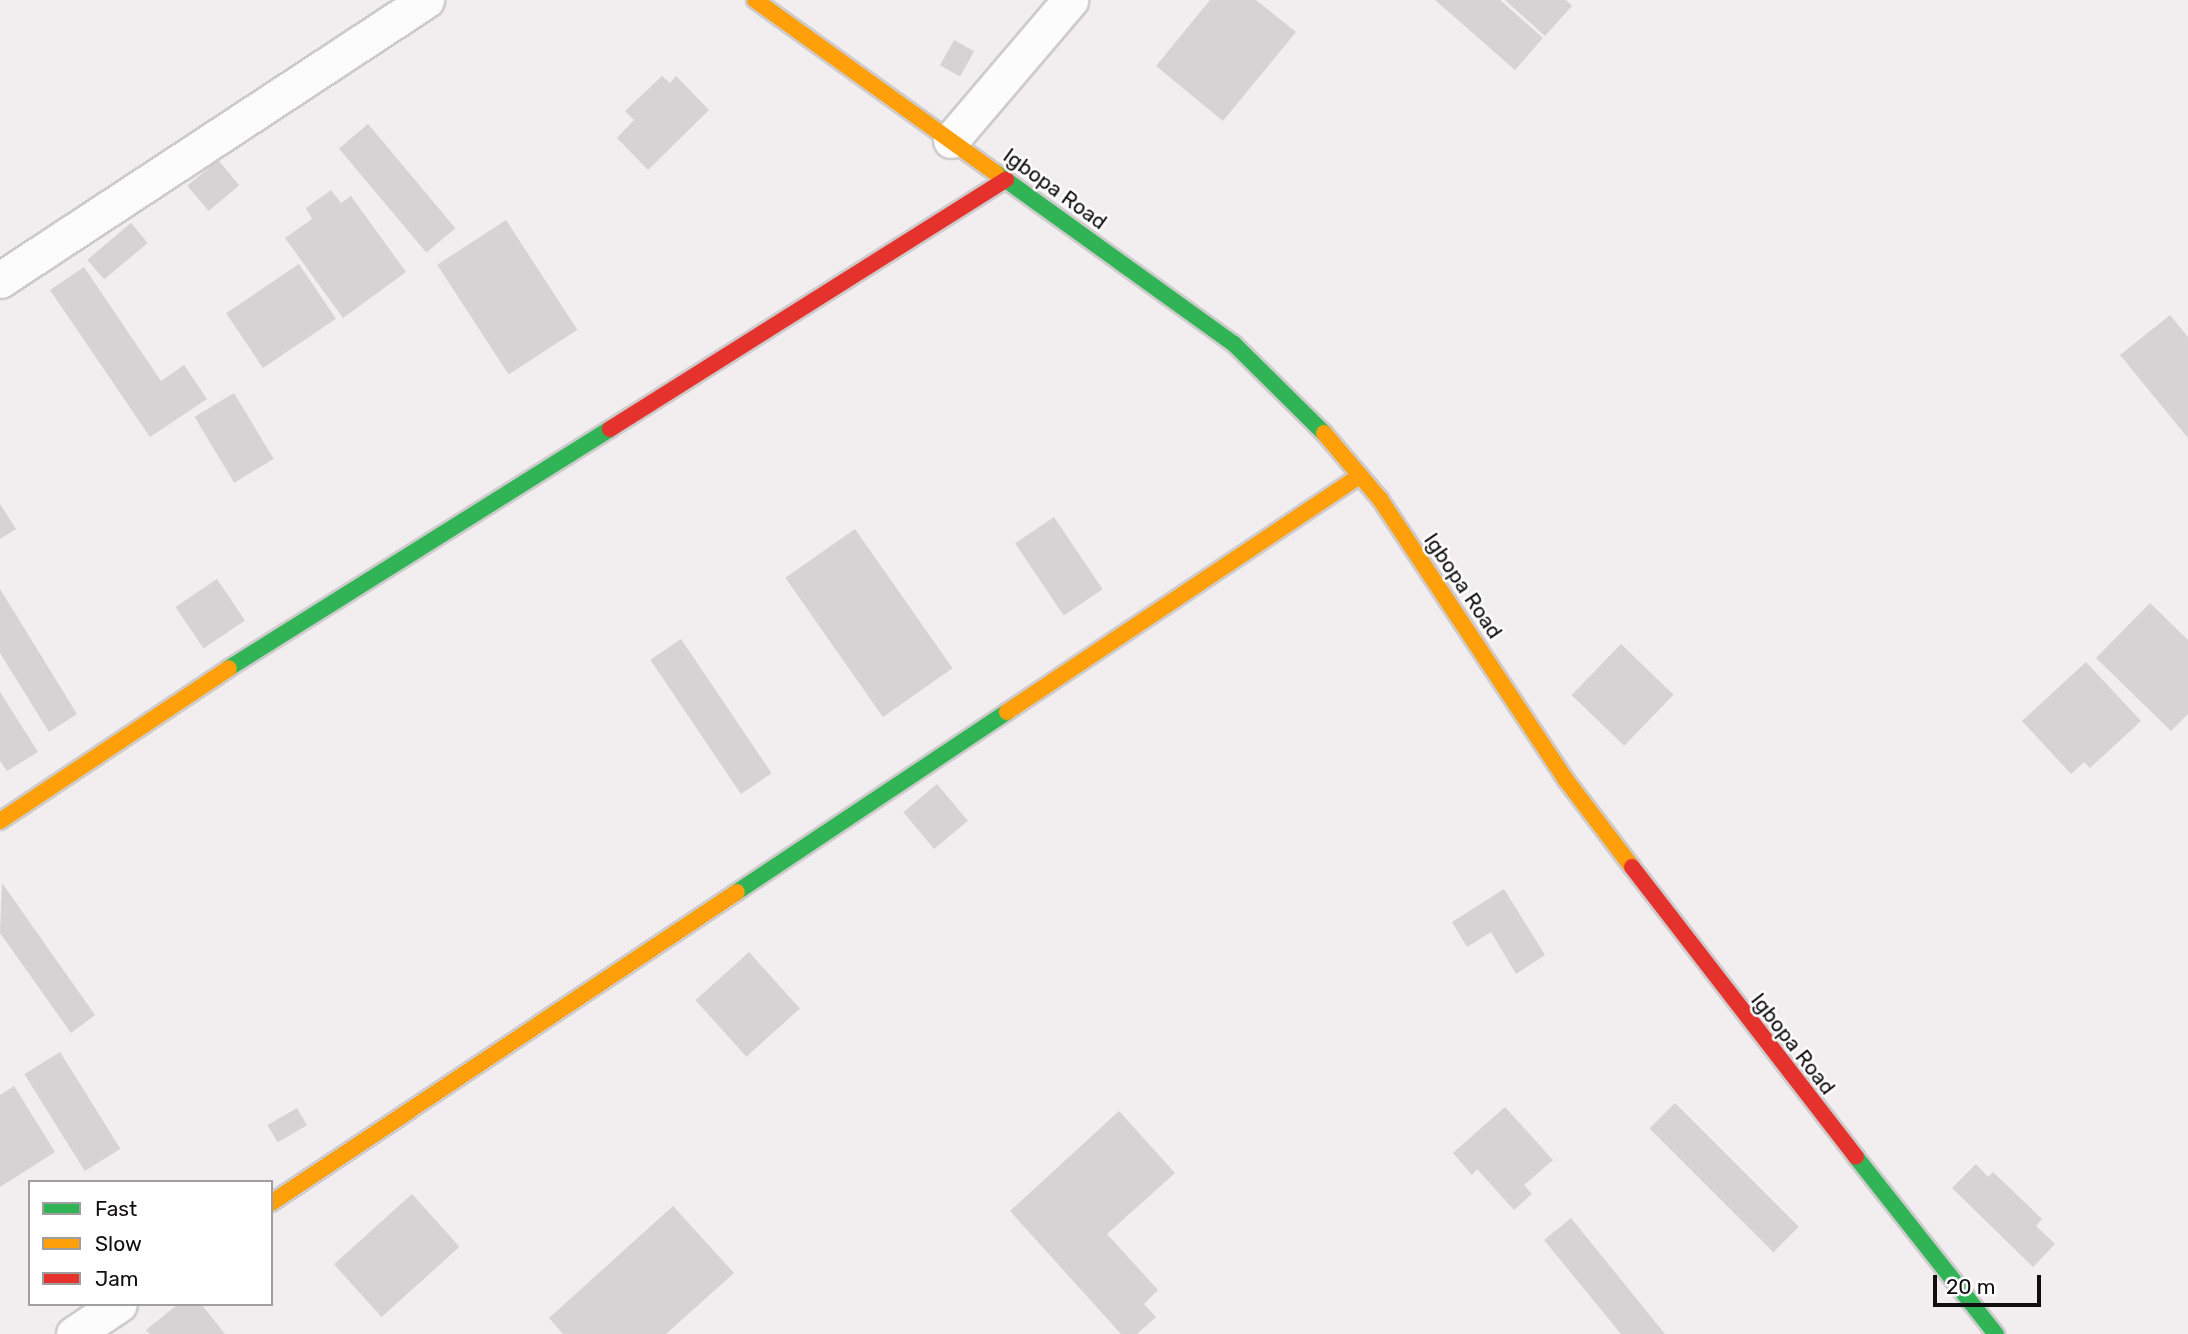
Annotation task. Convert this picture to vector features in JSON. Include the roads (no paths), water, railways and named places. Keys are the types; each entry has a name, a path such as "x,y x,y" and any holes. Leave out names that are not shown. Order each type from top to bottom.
{"street":[{"path":"0,280 426,0"},
{"name":"Igbopa Road","path":"755,0 1234,344 1306,412 1380,499 1566,780 1763,1040 1996,1334"},
{"path":"951,140 1070,0"},
{"path":"0,821 177,701 1006,180"},
{"path":"273,1202 1360,476"},
{"path":"80,1333 116,1306"}]}
